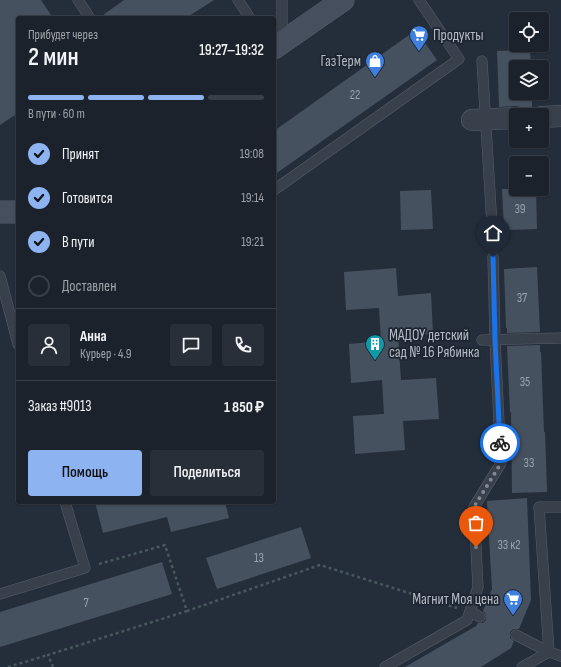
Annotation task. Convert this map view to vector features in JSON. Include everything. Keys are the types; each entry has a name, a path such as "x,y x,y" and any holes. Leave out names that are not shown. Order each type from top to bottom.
{"main road":[{"path":"278,45 343,0"},
{"path":"0,212 16,212"}],"street":[{"path":"549,117 561,116"},
{"path":"479,119 509,118"}],"lane":[{"path":"78,0 89,16"},
{"path":"238,0 249,16"},
{"path":"278,45 282,0"},
{"path":"276,189 459,60 419,0"},
{"path":"482,61 479,119 494,242"},
{"path":"385,667 467,620 478,587 474,507 501,463 495,340 493,257"},
{"path":"0,276 16,336"},
{"path":"482,340 561,338"},
{"path":"0,594 85,568 66,504"},
{"path":"549,652 539,507 561,507"},
{"path":"470,612 480,617"},
{"path":"516,635 549,652 561,656"},
{"path":"522,667 549,652"}],"path":[{"path":"85,568 165,545 187,611"},
{"path":"8,667 187,611 320,565 470,612"},
{"path":"48,655 53,667"}],"building":[{"path":"0,0 41,0 52,16 16,16 16,114 0,125"},
{"path":"124,0 214,0 189,16 102,16"},
{"path":"416,30 437,60 276,174 276,130"},
{"path":"497,51 530,52 531,60 509,60 509,100 532,100 532,108 515,106 499,107"},
{"path":"502,189 509,189 509,196 536,196 537,229 504,230"},
{"path":"431,190 433,229 401,230 400,191"},
{"path":"537,267 540,332 507,333 504,269"},
{"name":"МАДОУ детский сад № 16 Рябинка","path":"396,268 398,296 431,293 433,334 398,336 401,380 436,378 439,419 403,421 405,450 355,454 353,416 384,414 382,380 351,383 349,344 381,341 379,308 346,310 344,272"},
{"path":"540,345 547,492 512,493 511,412 507,346"},
{"path":"527,498 531,600 519,629 513,629 510,632 510,638 514,641 511,648 481,667 405,667 476,626 478,623 483,623 486,620 485,613 483,611 492,589 487,501"},
{"path":"96,504 226,504 229,518 171,532 167,517 103,533"},
{"path":"301,527 311,558 217,589 206,558"},
{"path":"162,562 172,594 0,647 0,612"}],"way so far":[{"path":"476,547 474,507 501,463 500,443"}],"place":[{"name":"Продукты","path":"419,52"},
{"name":"ГазТерм","path":"375,78"},
{"name":"МАДОУ детский сад № 16 Рябинка","path":"375,361"},
{"name":"Магнит Моя цена","path":"513,616"}],"route":[{"path":"493,257 500,443"}]}
